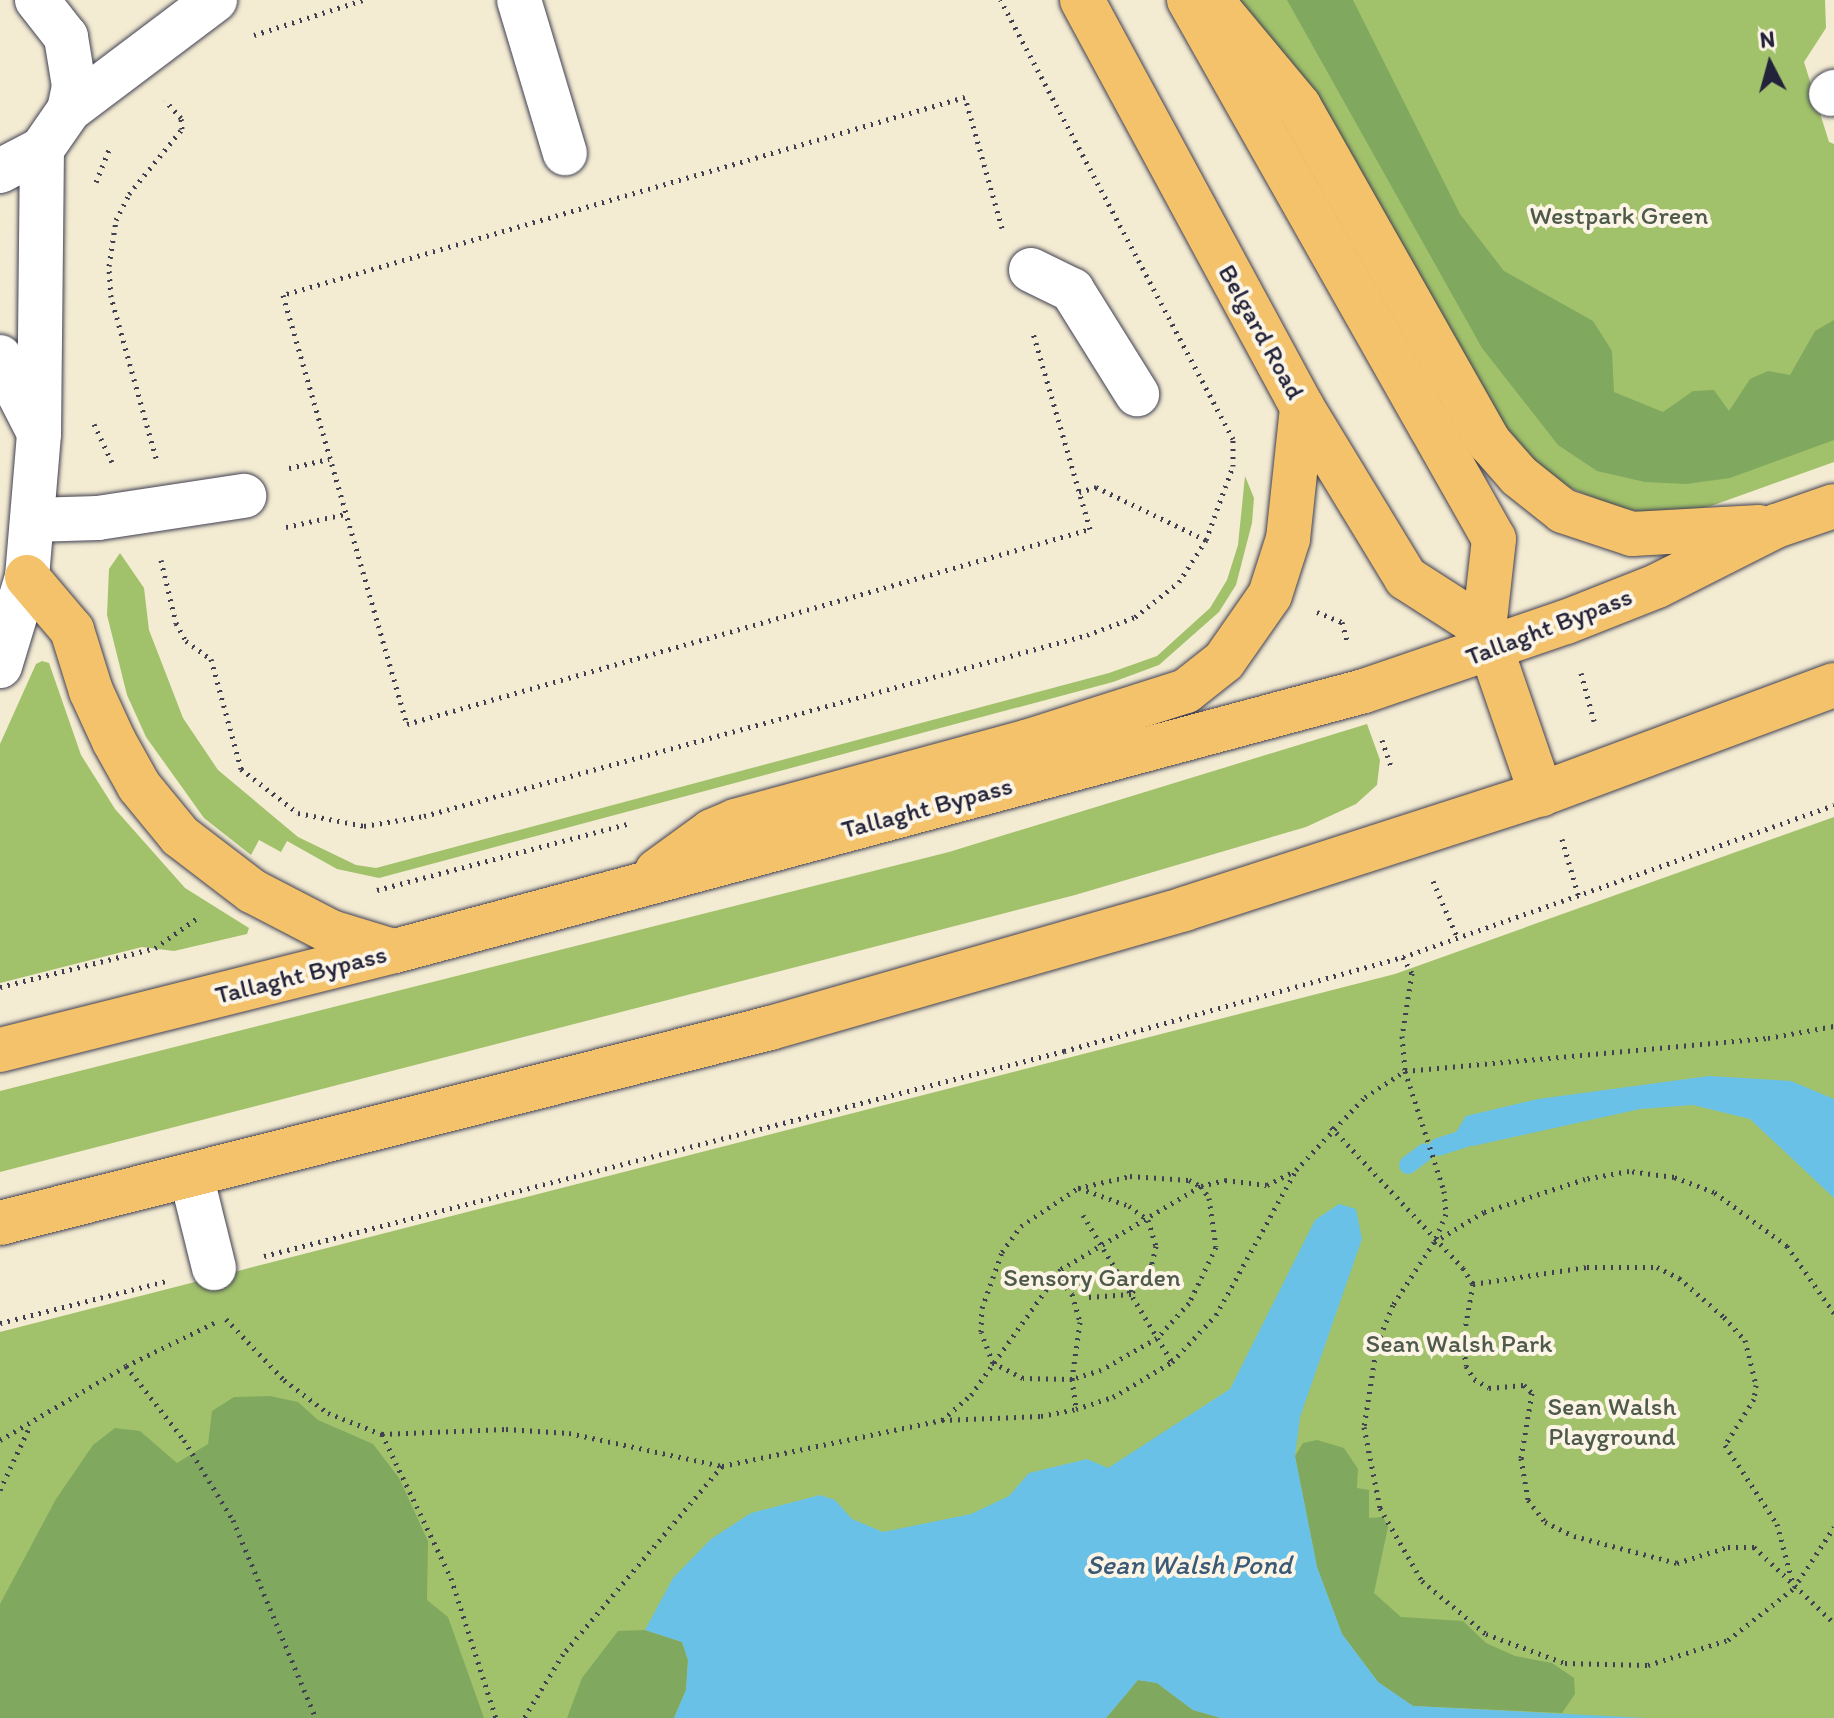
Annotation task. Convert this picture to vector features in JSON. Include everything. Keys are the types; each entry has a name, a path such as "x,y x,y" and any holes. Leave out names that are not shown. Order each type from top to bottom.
{"main road":[{"name":"Belgard Road","path":"1082,0 1302,407 1406,578 1488,639"},
{"path":"1189,0 1494,539 1488,639 1541,794"},
{"path":"1211,0 1299,106 1490,443 1519,476 1563,511 1632,534 1776,526"},
{"path":"636,887 712,831 735,821 1026,742 1186,691 1224,661 1270,595 1288,539 1302,407"},
{"name":"Tallaght Bypass","path":"0,1050 395,951 1364,691 1488,639 1657,586 1776,526 1834,506"},
{"path":"27,577 72,630 91,691 114,741 139,786 180,836 252,891 331,932 395,951"},
{"path":"0,1223 770,1028 1198,904 1541,794 1834,685"}],"street":[{"path":"37,0 66,37 73,61 69,110"},
{"path":"0,171 42,149 69,110 215,0"},
{"path":"519,0 565,153"},
{"path":"0,666 27,577 39,434 42,149"},
{"path":"1023,273 1072,290 1137,394"},
{"path":"0,357 39,434"},
{"path":"32,520 98,518 244,496"},
{"path":"191,1175 214,1268"}],"path":[{"path":"244,39 363,0"},
{"path":"965,97 1023,273 1090,529 407,724 329,459 283,295 965,97"},
{"path":"161,474 111,297 109,245 129,194 177,139 181,118"},
{"path":"90,197 113,141"},
{"path":"93,418 119,472"},
{"path":"286,469 329,459"},
{"path":"1079,492 1096,487 1206,540"},
{"path":"285,528 345,514"},
{"path":"173,551 160,554 176,623 186,641 211,659 241,769 298,813 343,824 424,816 1087,635"},
{"path":"1314,611 1342,622 1349,645"},
{"path":"0,1323 1064,1051 1403,957 1834,805"},
{"path":"1433,881 1458,939"},
{"path":"0,987 155,948 207,910"},
{"path":"1403,957 1412,973 1402,1036 1405,1071 1444,1191 1446,1214 1434,1242 1393,1305 1377,1344 1364,1427 1380,1508 1398,1546 1442,1600 1486,1634 1525,1652 1607,1668 1648,1665 1728,1640 1794,1588 1834,1527"},
{"path":"0,1440 126,1366 225,1317 284,1380 328,1413 382,1434 506,1429 569,1433 722,1466 942,1420 1041,1416 1076,1409 1113,1397 1172,1362 1216,1315 1296,1170 1331,1127 1365,1097 1405,1071 1768,1038 1834,1026"},
{"path":"1331,1127 1434,1242 1463,1268 1473,1284 1463,1341 1466,1366 1489,1388 1524,1385 1532,1393 1521,1458 1528,1500 1545,1522 1574,1536 1677,1563 1728,1547 1754,1547 1834,1623"},
{"path":"942,1420 971,1395 1056,1275 1201,1186 1225,1180 1267,1185 1296,1170"},
{"path":"1434,1242 1484,1212 1585,1179 1629,1171 1674,1177 1714,1192 1787,1246 1834,1313"},
{"path":"1130,1176 1163,1176 1201,1186 1215,1223 1216,1247 1200,1287 1157,1338 1101,1370 1072,1379 1023,1378 993,1363 981,1332 982,1308 1002,1252 1021,1226 1078,1188 1130,1176"},
{"path":"1078,1188 1115,1198 1148,1220 1156,1246 1152,1264 1131,1294"},
{"path":"1083,1215 1172,1362"},
{"path":"1473,1284 1587,1267 1657,1267 1679,1278 1724,1317 1745,1340 1756,1385 1754,1399 1725,1445 1777,1524 1794,1588"},
{"path":"1056,1275 1072,1294 1080,1322 1072,1379 1076,1409"},
{"path":"1088,1297 1131,1294"},
{"path":"126,1366 184,1440 233,1520 316,1718"},
{"path":"0,1490 30,1425"},
{"path":"382,1434 451,1578 496,1718"},
{"path":"524,1718 572,1643 722,1466"}],"green space":[{"name":"Westpark Green","path":"1234,0 1825,0 1826,28 1804,62 1829,142 1834,144 1834,462 1711,506 1665,515 1622,509 1543,477 1513,450"},
{"path":"1287,0 1353,0 1460,214 1504,271 1593,321 1612,351 1614,392 1663,412 1693,391 1714,390 1729,411 1750,379 1768,371 1790,375 1815,331 1834,320 1834,440 1730,478 1686,484 1645,482 1597,471 1558,445 1482,348"},
{"path":"1245,476 1254,498 1252,523 1236,585 1219,612 1159,665 1113,682 379,878 337,869 287,841 281,852 259,840 251,855 204,818 146,737 127,695 107,615 109,569 120,553 144,588 149,630 183,718 218,770 298,837 356,865 376,868 1109,673 1157,656 1210,608 1227,580 1238,545"},
{"path":"42,661 49,663 81,755 115,809 185,888 249,928 247,934 174,951 142,947 0,983 0,744 36,664"},
{"path":"1367,724 1380,760 1377,785 1356,804 1306,827 1075,895 0,1172 0,1091 949,852"},
{"name":"Sean Walsh Park","path":"1834,817 1834,1718 0,1718 0,1332 1395,974"},
{"path":"270,1396 298,1402 318,1420 373,1444 399,1478 428,1541 427,1600 448,1617 484,1718 0,1718 0,1604 56,1499 93,1445 115,1428 140,1431 177,1463 208,1444 212,1411 234,1397"},
{"path":"1317,1440 1344,1448 1358,1469 1357,1488 1369,1490 1369,1518 1383,1517 1388,1527 1374,1593 1401,1617 1463,1621 1486,1643 1515,1656 1552,1663 1574,1678 1575,1694 1562,1713 1413,1706 1378,1682 1342,1634 1317,1567 1295,1456 1303,1443"},
{"path":"645,1630 682,1642 688,1660 686,1690 674,1718 567,1718 582,1678 618,1631"},
{"path":"1138,1680 1157,1683 1193,1710 1221,1718 1106,1718"}],"water":[{"path":"1709,1076 1791,1081 1834,1099 1834,1198 1750,1119 1693,1105 1640,1109 1473,1146 1456,1132 1466,1116 1538,1099"},
{"name":"Sean Walsh Pond","path":"1339,1204 1356,1209 1362,1239 1300,1417 1295,1456 1317,1567 1342,1634 1378,1682 1413,1706 1646,1718 1221,1718 1193,1710 1157,1683 1138,1680 1106,1718 674,1718 686,1690 688,1660 682,1642 645,1630 673,1578 711,1539 751,1513 820,1495 835,1500 852,1519 883,1532 971,1514 1009,1496 1029,1473 1087,1459 1108,1468 1230,1389 1315,1220"}],"waterway":[{"path":"1438,1147 1485,1132"},
{"path":"1408,1165 1425,1152"}],"park label":[{"name":"Sensory Garden","path":"1092,1278"},
{"name":"Sean Walsh Playground","path":"1612,1422"}]}
